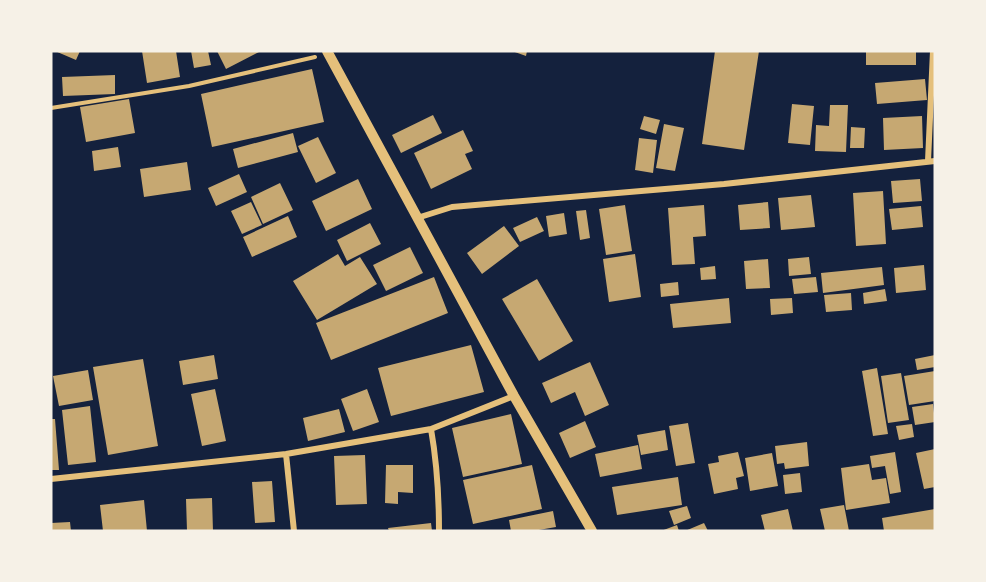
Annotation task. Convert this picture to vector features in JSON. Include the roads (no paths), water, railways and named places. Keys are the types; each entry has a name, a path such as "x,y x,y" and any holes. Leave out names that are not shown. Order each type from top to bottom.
{"street":[{"path":"417,218 452,207 724,184 932,161 933,51"},
{"path":"328,52 514,396 592,531"},
{"path":"51,479 286,454 431,429 514,396"},
{"path":"431,429 436,458 439,531"},
{"path":"286,454 294,531"}]}
